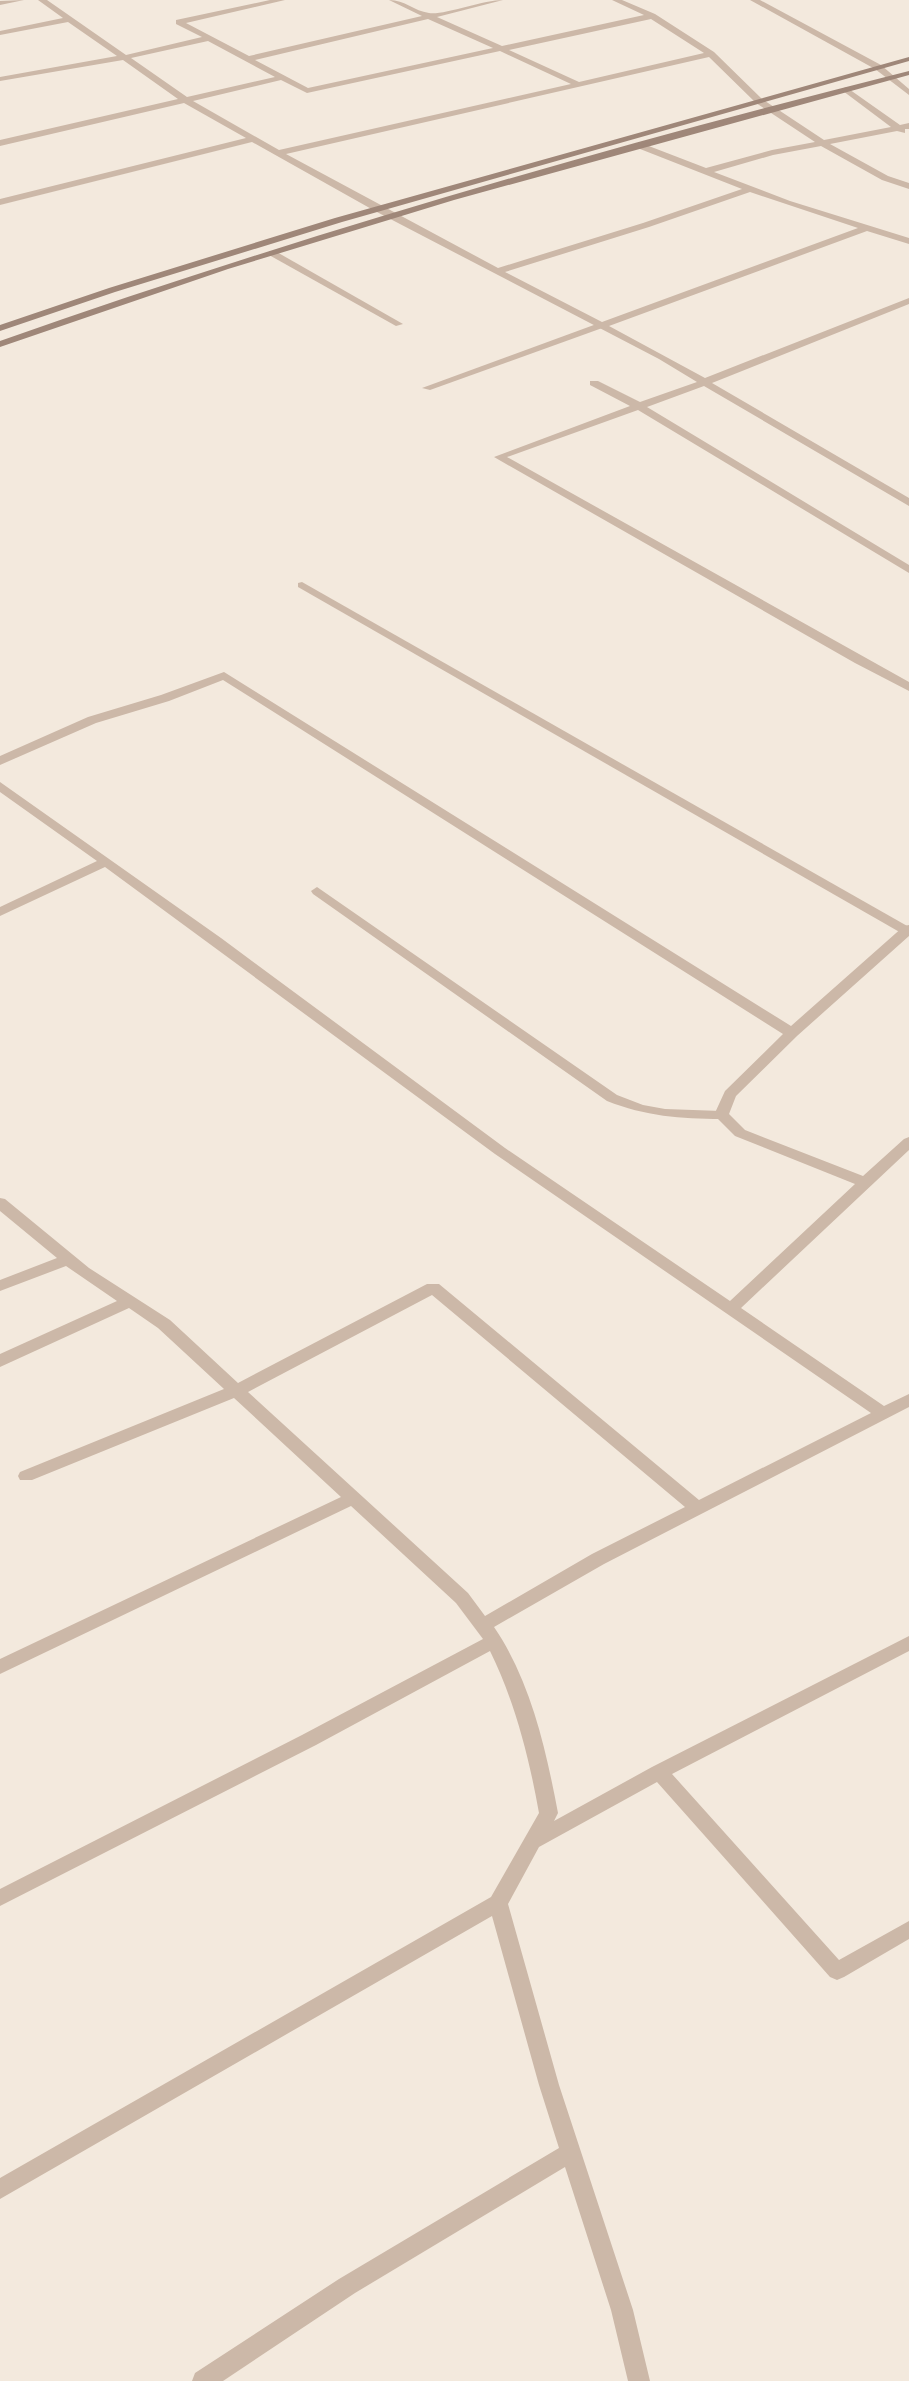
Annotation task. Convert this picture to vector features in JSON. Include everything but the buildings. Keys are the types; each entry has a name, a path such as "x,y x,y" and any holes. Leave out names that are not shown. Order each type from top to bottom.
{"street":[{"path":"0,3 20,0"},
{"path":"42,0 185,100 378,208 602,325 705,382 909,503"},
{"path":"281,0 178,22 307,92 652,16"},
{"path":"393,0 576,83"},
{"path":"247,59 499,0"},
{"path":"616,0 652,16 711,54 759,100 824,144 885,178 909,186"},
{"path":"754,0 878,68 909,93"},
{"path":"0,33 69,20"},
{"path":"0,79 122,58 209,38"},
{"path":"278,153 576,83 711,54"},
{"path":"0,328 196,263 378,208 576,150 909,59"},
{"path":"0,344 272,253 393,216 638,145 909,73"},
{"path":"0,143 281,78"},
{"path":"846,89 909,136"},
{"path":"703,172 772,153 909,126"},
{"path":"0,202 253,139"},
{"path":"638,145 750,189 909,241"},
{"path":"497,271 646,225 750,189"},
{"path":"602,325 867,228"},
{"path":"909,301 705,382 499,456 859,661 909,687"},
{"path":"594,383 637,405 909,570"},
{"path":"0,761 92,720 165,698 224,676 792,1034"},
{"path":"0,786 500,1151 883,1413"},
{"path":"0,912 106,862"},
{"path":"866,1182 740,1133 721,1115 730,1094 792,1034 908,930"},
{"path":"731,1309 909,1142"},
{"path":"0,1203 84,1272 164,1324 351,1499 462,1598 494,1641 522,1707 540,1765 549,1813 498,1903 0,2189"},
{"path":"0,1286 68,1259"},
{"path":"26,1476 237,1390 433,1288 698,1508"},
{"path":"0,1360 129,1302"},
{"path":"482,1626 598,1559 909,1400"},
{"path":"0,1667 351,1499"},
{"path":"0,1898 309,1740 494,1641"},
{"path":"534,1842 659,1772 909,1643"},
{"path":"659,1772 837,1971 909,1929"},
{"path":"498,1903 570,2153 622,2310 639,2381"},
{"path":"203,2381 347,2286 570,2153"}],"lane":[{"path":"272,253 399,324"},
{"path":"427,388 602,325"},
{"path":"302,585 908,930"},
{"path":"317,891 612,1098 638,1110 668,1116 721,1115"}]}
